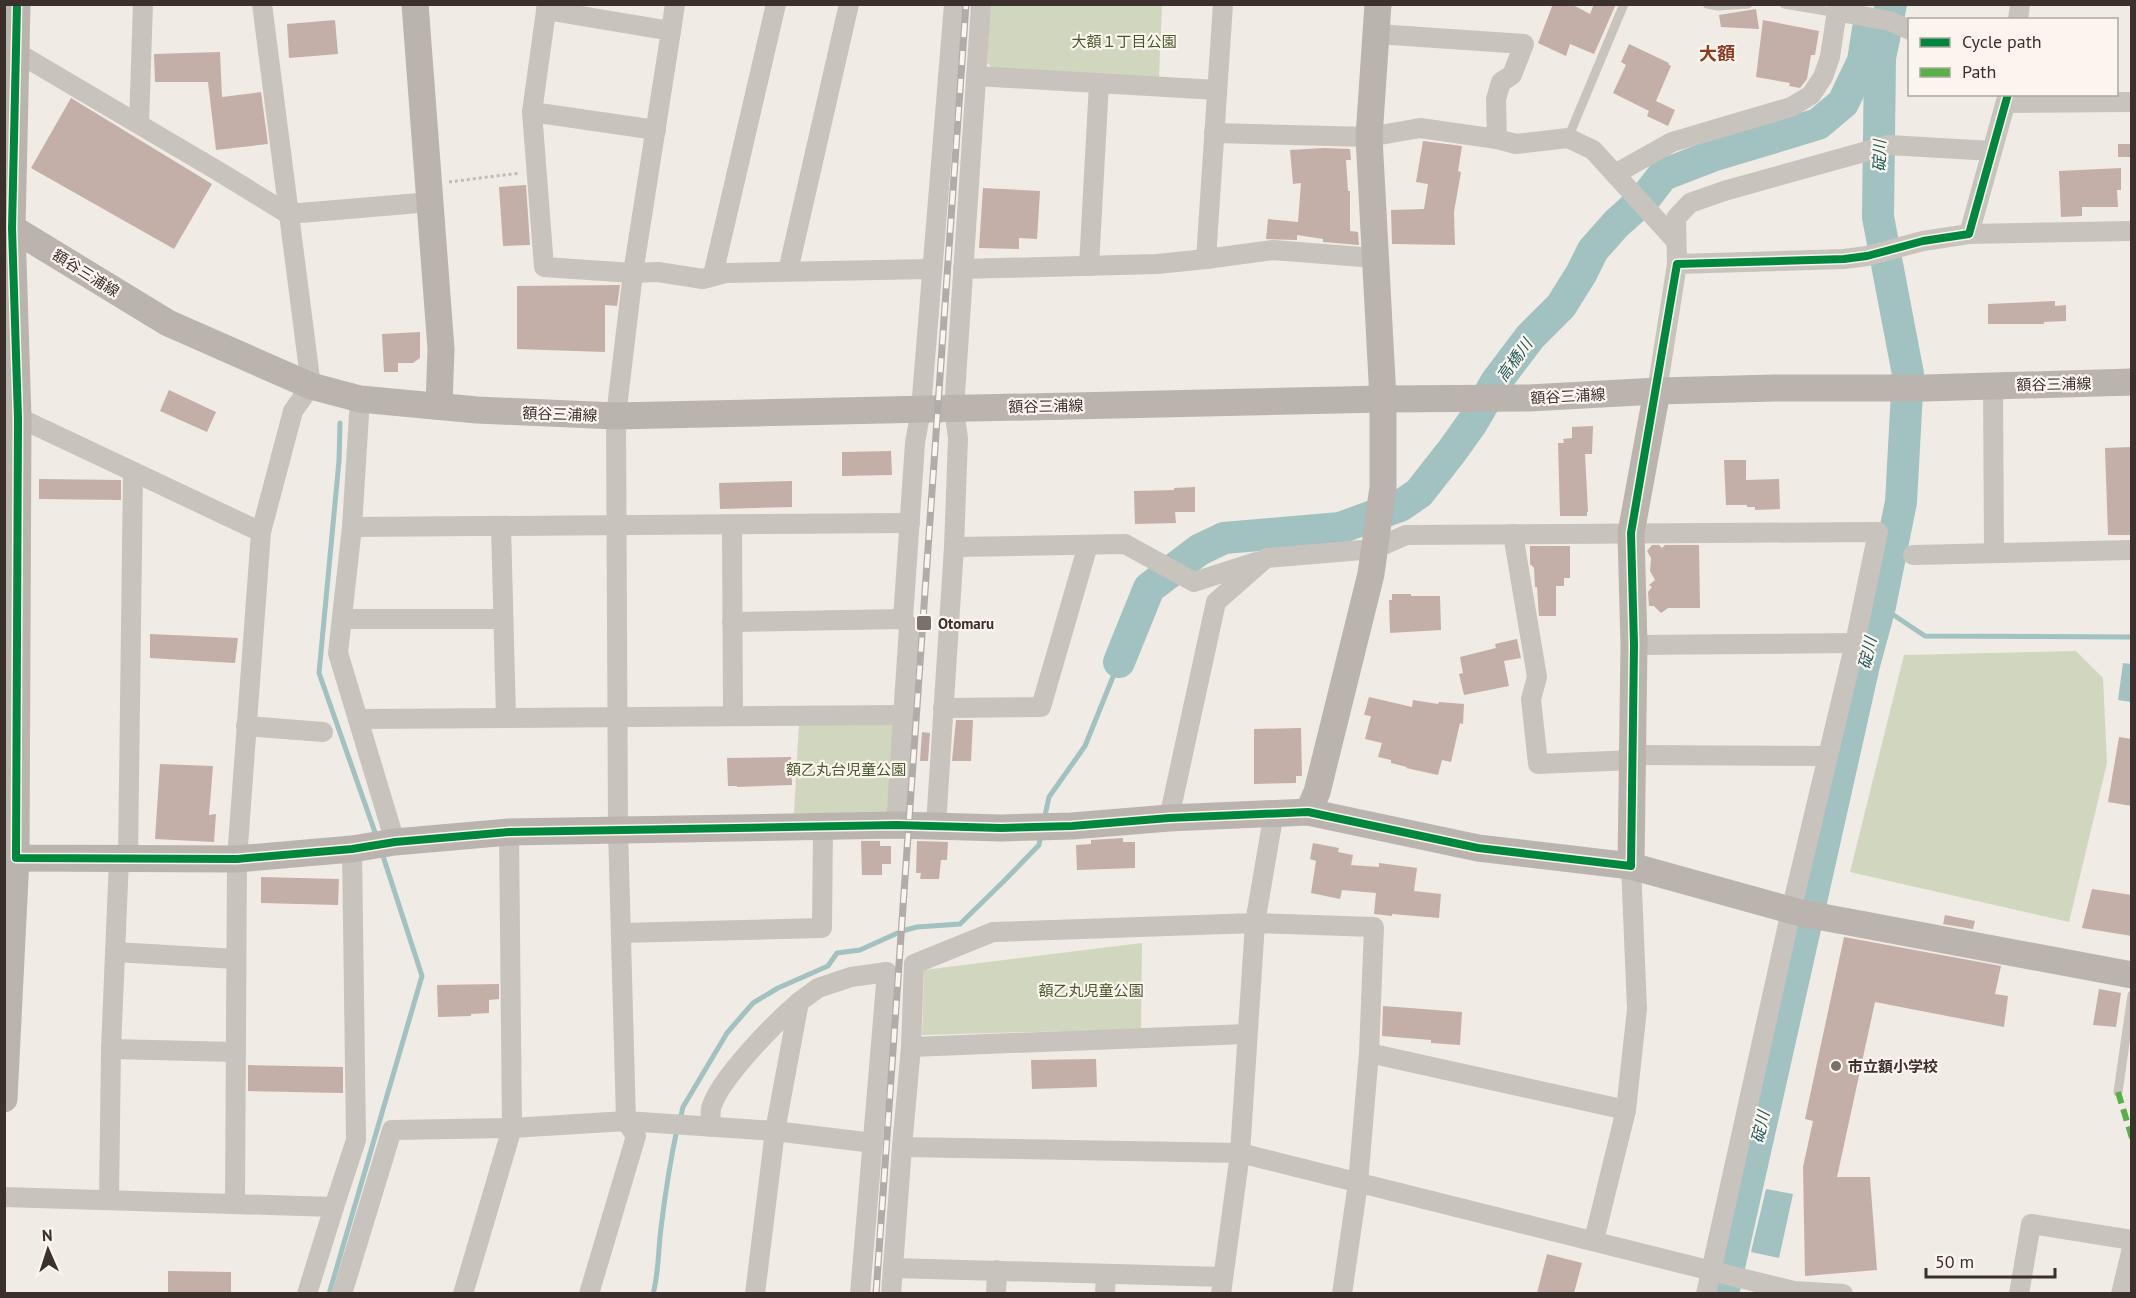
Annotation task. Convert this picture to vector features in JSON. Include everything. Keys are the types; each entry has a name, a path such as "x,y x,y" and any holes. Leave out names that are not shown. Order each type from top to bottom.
{"street":[{"path":"4,1099 11,748 11,414 8,225 10,49 17,4"},
{"path":"139,124 143,4"},
{"path":"235,1204 237,858 261,532 293,411 315,387 288,214 262,4"},
{"path":"415,4 441,349 439,406"},
{"path":"589,1293 636,1136 626,1121 618,829 616,416 633,273 675,4"},
{"path":"713,275 776,4"},
{"path":"788,271 849,4"},
{"path":"896,825 909,627 903,619 915,443 921,409 954,4"},
{"path":"936,825 954,547 958,438 954,409 981,4"},
{"path":"1206,259 1223,4"},
{"path":"1308,812 1317,792 1371,574 1383,487 1383,399 1369,137 1378,4"},
{"path":"671,30 546,7 532,112 544,267 633,273 658,272 703,279 713,275 788,271 931,269"},
{"path":"1621,180 1672,142 1791,107 1811,95 1823,77 1830,57 1840,10 1890,21 1908,29"},
{"path":"1377,34 1524,44 1512,75 1501,82 1496,99 1497,139"},
{"path":"10,49 288,214 430,193"},
{"path":"976,76 1217,90"},
{"path":"1089,266 1098,83"},
{"path":"1969,234 2007,99 2132,102"},
{"path":"532,112 656,130"},
{"path":"1214,133 1369,137 1420,128 1497,139 1516,144 1568,138 1593,150 1676,241"},
{"path":"1594,1240 1626,1110 1637,1009 1632,866 1634,645 1631,533 1677,264 1676,219 1690,203 1724,191 1889,145 1992,150"},
{"name":"額谷三浦線","path":"8,225 168,323 315,387 355,398 477,410 616,416 1383,399 1529,398 1657,391 2132,382"},
{"path":"1677,264 1844,259 1969,234 2132,231"},
{"path":"963,269 1157,264 1273,250 1376,258"},
{"path":"1993,386 1994,552"},
{"path":"307,1293 356,1140 376,845 358,720 338,653 352,527 355,398"},
{"path":"11,414 261,532"},
{"path":"109,1200 111,1049 115,952 123,859 133,472"},
{"path":"352,527 910,523"},
{"path":"732,525 733,716"},
{"path":"501,526 506,718"},
{"path":"954,547 1125,544 1194,582 1266,558 1406,535 1878,532 1828,756 1803,913 1723,1274 1706,1293"},
{"path":"1513,534 1537,677 1531,699 1538,764 1633,757 1828,756"},
{"path":"944,708 1041,707 1088,545"},
{"path":"1913,555 2132,550"},
{"path":"1169,818 1216,602 1266,558"},
{"path":"342,619 504,619"},
{"path":"732,622 903,619"},
{"path":"1634,645 1855,643"},
{"path":"358,720 903,715"},
{"path":"246,726 323,732"},
{"path":"893,1268 997,1270 1106,1284 1222,1286 1240,1153 1255,923 1274,812"},
{"path":"10,858 237,858 509,832 896,825 1072,826 1169,818 1308,812 1478,848 1632,866 1803,913 2132,975"},
{"path":"621,933 822,927 823,826"},
{"path":"463,1293 512,1128 509,832"},
{"path":"891,1293 911,1047 914,964 993,932 1255,923 1374,927 1369,1053 1358,1184 1342,1293"},
{"path":"115,952 236,958"},
{"path":"707,1126 711,1109 726,1080 775,1022 818,988 851,977 887,972 860,1293"},
{"path":"755,1293 775,1131 799,1002"},
{"path":"911,1047 1247,1034"},
{"path":"111,1049 235,1052"},
{"path":"1369,1053 1626,1110"},
{"path":"342,1293 392,1130 512,1128 626,1121 775,1131 873,1143"},
{"path":"902,1147 1240,1153 1794,1292 1843,1293"},
{"path":"4,1197 334,1207"},
{"path":"2019,1293 2031,1224 2132,1240"},
{"path":"2121,1293 2132,1248"},
{"path":"996,1293 997,1270"}],"lane":[{"path":"1568,138 1624,4"},
{"path":"1707,4 1718,6 1748,4"},
{"path":"1785,4 1840,10"},
{"path":"2118,1092 2132,995"}],"path":[{"path":"430,193 536,171"}],"green space":[{"name":"大額１丁目公園","path":"990,5 1162,5 1159,78 993,68 987,63"},
{"path":"2076,651 2103,678 2107,763 2069,922 1850,872 1904,655"},
{"name":"額乙丸台児童公園","path":"799,722 897,724 890,817 794,813"},
{"name":"額乙丸児童公園","path":"1142,943 1141,1029 922,1035 924,970"}],"water":[{"path":"2123,663 2131,664 2131,702 2118,700"},
{"path":"1766,1189 1793,1194 1779,1258 1751,1252"}],"building":[{"path":"1553,4 1571,4 1590,14 1594,4 1616,4 1594,54 1570,44 1566,56 1538,43"},
{"path":"1756,9 1759,29 1721,27 1719,15"},
{"path":"335,20 338,54 289,58 287,24"},
{"path":"1763,20 1819,31 1815,55 1811,55 1807,79 1800,88 1789,86 1790,83 1756,77"},
{"path":"1629,44 1671,66 1656,101 1675,110 1668,126 1647,116 1649,111 1613,93 1626,65 1621,62"},
{"path":"220,52 222,97 261,92 268,144 216,150 208,82 155,82 154,54"},
{"path":"71,98 212,184 174,249 31,168"},
{"path":"1423,141 1462,146 1458,171 1461,172 1454,212 1455,245 1392,244 1391,210 1424,209 1428,184 1416,182"},
{"path":"2118,144 2132,144 2132,157 2118,157"},
{"path":"1350,149 1351,160 1346,160 1348,191 1350,191 1350,231 1358,232 1359,245 1323,242 1323,239 1297,235 1297,240 1266,239 1268,219 1298,222 1301,183 1293,184 1290,150"},
{"path":"2121,168 2121,190 2117,190 2118,207 2082,207 2082,216 2061,217 2059,171"},
{"path":"526,185 530,245 503,246 499,187"},
{"path":"983,188 1040,191 1037,239 1019,238 1019,249 979,248"},
{"path":"620,285 617,306 605,305 605,352 517,349 517,286"},
{"path":"2055,301 2055,306 2066,305 2066,321 2044,322 2044,324 1988,324 1988,304"},
{"path":"420,332 420,358 413,363 398,363 398,372 384,372 382,334"},
{"path":"169,390 216,412 207,432 160,411"},
{"path":"1593,426 1592,454 1585,454 1587,516 1560,516 1558,443 1564,443 1563,439 1572,438 1572,427"},
{"path":"2132,447 2132,535 2108,535 2105,448"},
{"path":"891,451 892,475 842,476 842,452"},
{"path":"1724,460 1746,460 1746,480 1779,479 1780,509 1755,510 1755,507 1747,507 1747,505 1726,505"},
{"path":"39,479 121,480 121,500 39,499"},
{"path":"792,481 792,507 720,509 719,483"},
{"path":"1195,487 1195,512 1175,512 1176,523 1135,524 1134,491"},
{"path":"1652,545 1659,545 1662,548 1665,545 1699,545 1700,608 1668,608 1661,613 1654,606 1649,606 1648,592 1652,587 1649,585 1655,580 1650,571 1651,558 1647,551"},
{"path":"1530,546 1570,546 1570,578 1564,578 1564,586 1556,586 1556,616 1539,616 1534,568 1530,564"},
{"path":"1392,594 1440,596 1441,630 1390,633 1389,600 1392,600"},
{"path":"150,634 238,638 235,663 150,658"},
{"path":"1517,639 1521,658 1504,661 1509,686 1464,695 1459,674 1463,673 1460,657 1496,648 1495,644"},
{"path":"1369,697 1412,707 1413,700 1438,704 1439,702 1464,704 1463,724 1460,723 1451,762 1442,760 1438,775 1406,768 1391,763 1391,760 1378,757 1382,743 1365,739 1371,716 1364,715"},
{"path":"956,720 973,720 971,761 952,761"},
{"path":"1301,728 1302,776 1296,776 1296,783 1254,784 1254,729"},
{"path":"922,732 930,733 928,761 920,761"},
{"path":"2119,737 2132,739 2132,806 2108,802"},
{"path":"791,757 792,785 728,786 727,758"},
{"path":"160,764 213,766 209,815 216,814 214,842 155,839"},
{"path":"1123,838 1123,842 1135,842 1135,868 1077,870 1076,845 1091,844 1091,840"},
{"path":"861,841 880,841 880,846 891,846 891,864 882,864 882,875 862,875"},
{"path":"917,841 948,842 947,860 941,860 939,879 920,879 921,873 916,873"},
{"path":"1313,843 1339,848 1338,852 1353,855 1351,865 1379,867 1379,863 1417,868 1414,891 1441,894 1439,918 1374,914 1376,893 1342,890 1340,899 1311,893 1316,861 1310,859"},
{"path":"261,877 339,879 338,905 261,903"},
{"path":"2092,889 2132,895 2132,936 2082,928"},
{"path":"1945,915 1975,921 1973,929 1943,924"},
{"path":"1844,937 2001,966 1995,994 2008,996 2004,1027 1875,1002 1837,1177 1870,1177 1877,1270 1805,1276 1803,1167 1813,1121 1805,1119"},
{"path":"499,984 499,999 489,1000 489,1013 438,1017 437,985"},
{"path":"2099,989 2121,993 2116,1027 2093,1025"},
{"path":"1383,1006 1462,1012 1460,1045 1382,1036"},
{"path":"1096,1059 1097,1087 1032,1089 1031,1060"},
{"path":"248,1065 343,1067 343,1093 248,1091"},
{"path":"1547,1254 1582,1263 1574,1293 1537,1293"},
{"path":"168,1271 231,1272 231,1293 168,1293"}],"waterway":[{"name":"碇川","path":"1723,1294 1864,665 1880,606 1901,502 1908,374 1878,217 1880,58 1891,4"},
{"name":"高橋川","path":"1119,662 1149,588 1199,550 1224,538 1340,528 1400,506 1419,493 1472,423 1496,382 1530,337 1561,306 1593,250 1616,224 1646,197 1663,175 1712,156 1818,124 1843,103 1863,61 1868,29"},
{"path":"340,423 339,461 319,673 377,838"},
{"path":"1880,606 1925,636 2132,637"},
{"path":"1044,820 1049,797 1085,746 1119,662"},
{"path":"680,1120 683,1107 727,1033 753,1003 778,988 828,966 837,953 860,950 902,931 917,927 960,924 1039,845 1041,835"},
{"path":"329,1294 422,976 382,853"},
{"path":"653,1294 666,1191 677,1129"}],"railway":[{"path":"876,1294 966,4"}],"marked path":[{"path":"2118,1092 2132,1138"}],"cycle path":[{"path":"17,4 12,228 18,418 16,858 237,859 509,832 896,825 1001,828 1308,812 1478,848 1631,866 1634,645 1631,533 1677,264 1844,259 1867,256 1923,241 1969,234 2007,96"}],"place":[{"name":"Otomaru","path":"924,623"},
{"name":"市立額小学校","path":"1836,1066"}],"district":[{"name":"大額","path":"1717,53"}]}
